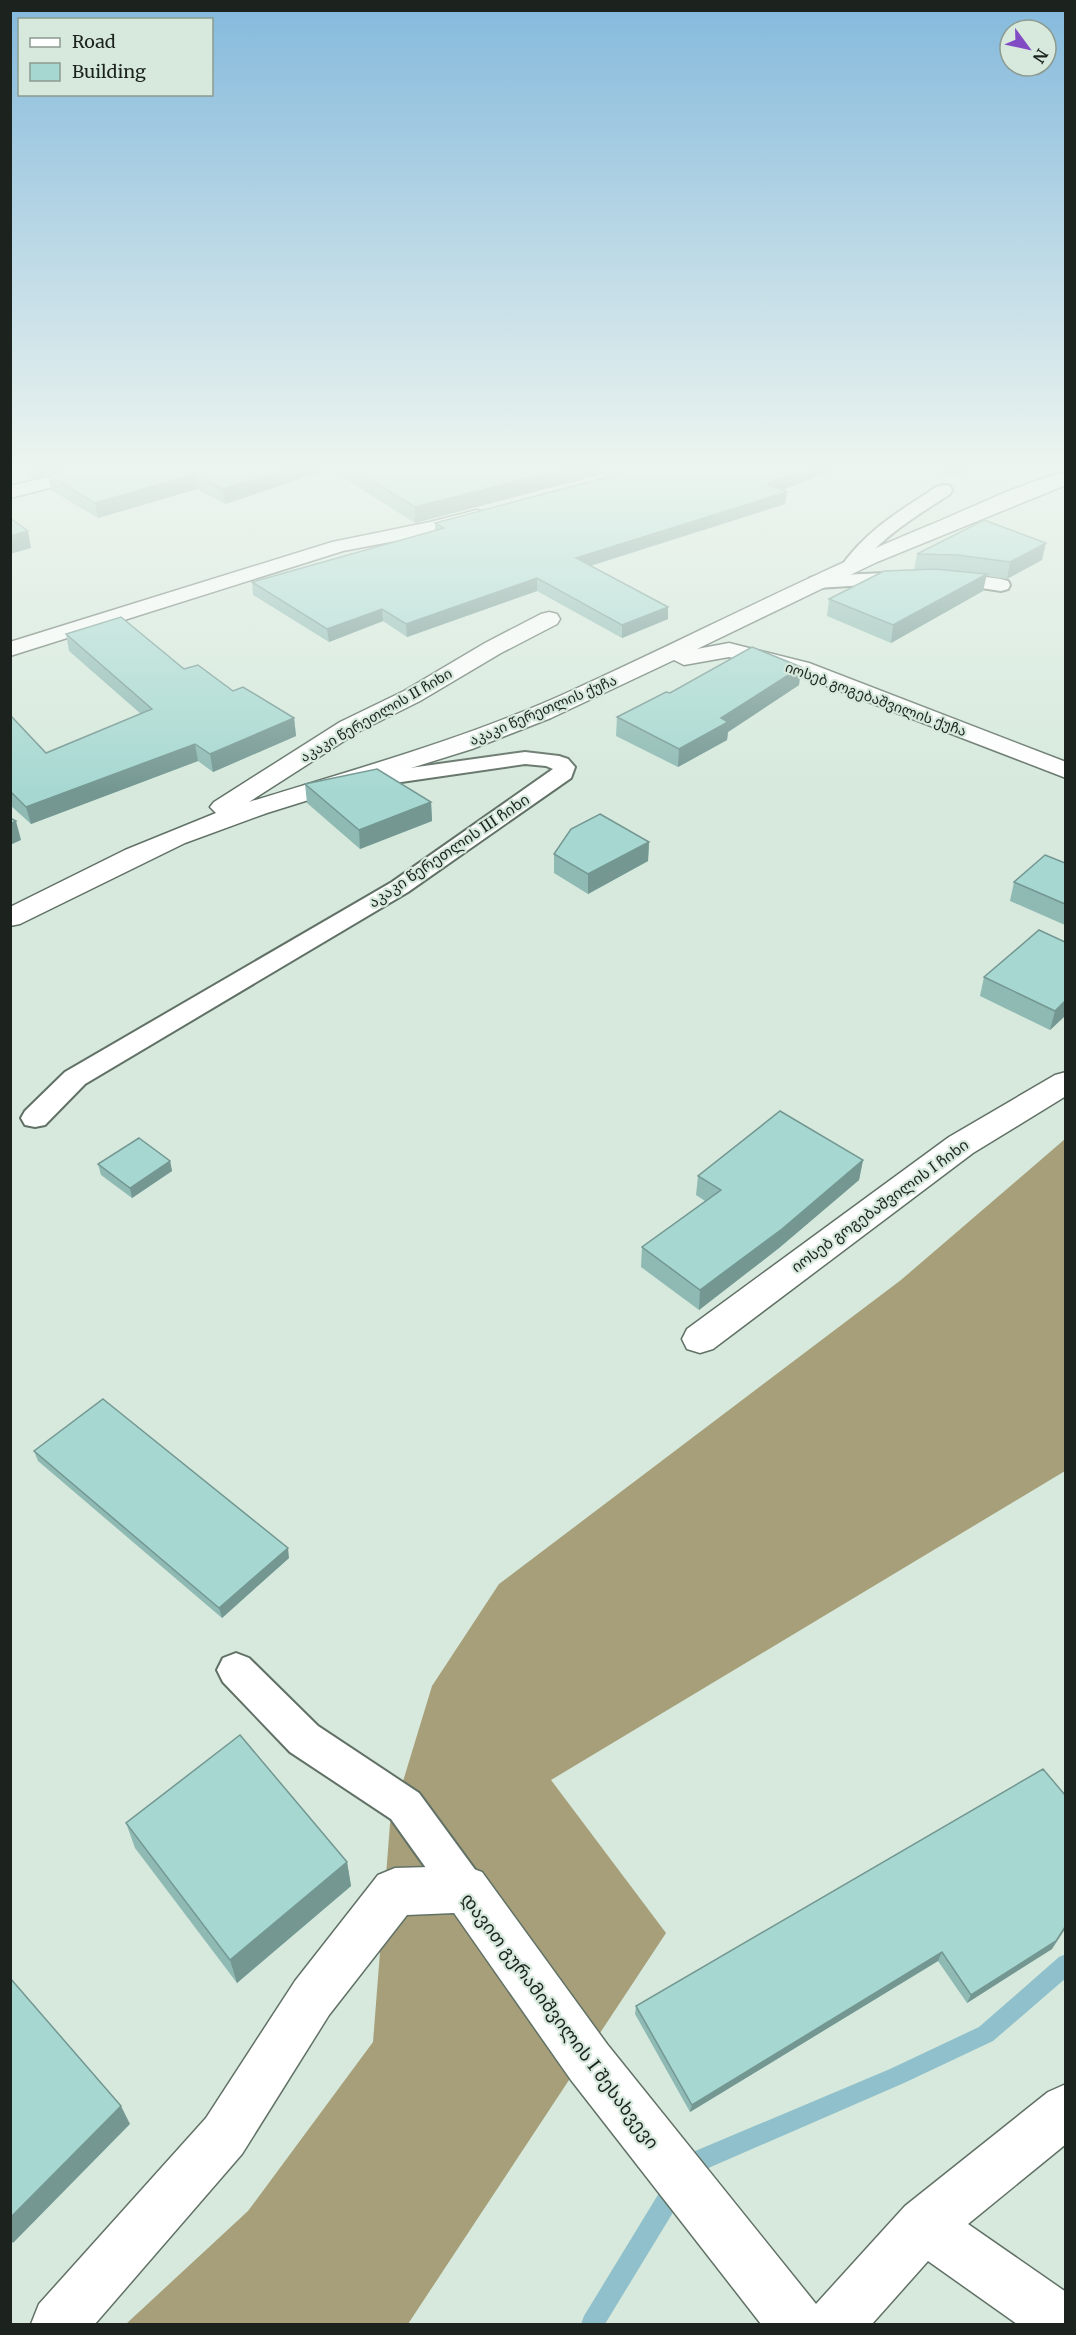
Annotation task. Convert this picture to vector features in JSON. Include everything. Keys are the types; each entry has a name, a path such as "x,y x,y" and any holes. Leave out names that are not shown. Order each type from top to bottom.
{"street":[{"path":"10,649 250,574"},
{"name":"აკაკი წერეთლის ქუჩა","path":"10,918 176,837 326,786 423,760 505,729 835,574"},
{"name":"აკაკი წერეთლის II ჩიხი","path":"176,837 349,727 412,696 493,648 549,619"},
{"name":"იოსებ გოგებაშვილის ქუჩა","path":"646,664 729,650 790,666 1065,771"},
{"name":"იოსებ გოგებაშვილის I ჩიხი","path":"700,1339 962,1145 1065,1082"},
{"name":"დავით გურამიშვილის I შესახვევი","path":"59,2325 225,2136 312,1998 395,1892 465,1889 589,2062 796,2325"},
{"path":"835,2325 924,2225 1065,2110"},
{"path":"924,2225 1063,2325"}],"lane":[{"path":"817,582 927,578 1001,585"},
{"name":"აკაკი წერეთლის III ჩიხი","path":"35,1118 75,1078 400,887 563,773 564,768 559,763 525,758 326,786"},
{"path":"236,1670 304,1739 405,1806 465,1889"}],"shaded area":[{"path":"1065,1139 1065,1471 551,1780 666,1933 408,2324 126,2324 248,2211 373,2042 390,1824 432,1686 499,1584 901,1280"}],"building":[{"path":"281,574 606,574 668,607 622,625 537,578 406,624 382,609 327,629 252,582"},
{"path":"878,574 987,574 893,625 829,599"},
{"path":"121,617 184,669 198,665 233,691 243,687 294,718 210,754 195,744 26,807 10,791 10,715 46,753 152,709 66,634"},
{"path":"752,647 801,667 721,718 728,722 679,749 617,717 666,692 670,693"},
{"path":"377,769 431,802 359,830 305,784"},
{"path":"600,814 649,842 588,874 554,854 571,829"},
{"path":"1045,855 1065,863 1065,904 1014,882"},
{"path":"1039,930 1065,942 1065,1001 1055,1011 984,977"},
{"path":"780,1111 863,1160 782,1229 700,1290 642,1247 721,1190 698,1176"},
{"path":"139,1138 170,1161 130,1188 98,1164"},
{"path":"103,1399 288,1548 219,1608 34,1451"},
{"path":"240,1735 347,1862 230,1960 126,1823"},
{"path":"1043,1769 1065,1795 1065,1927 1056,1941 971,1995 942,1952 692,2105 636,2006"},
{"path":"10,1978 121,2106 10,2218"}],"waterway":[{"path":"686,2169 689,2165 897,2076 986,2034 1066,1964"},
{"path":"592,2324 675,2188"}]}
